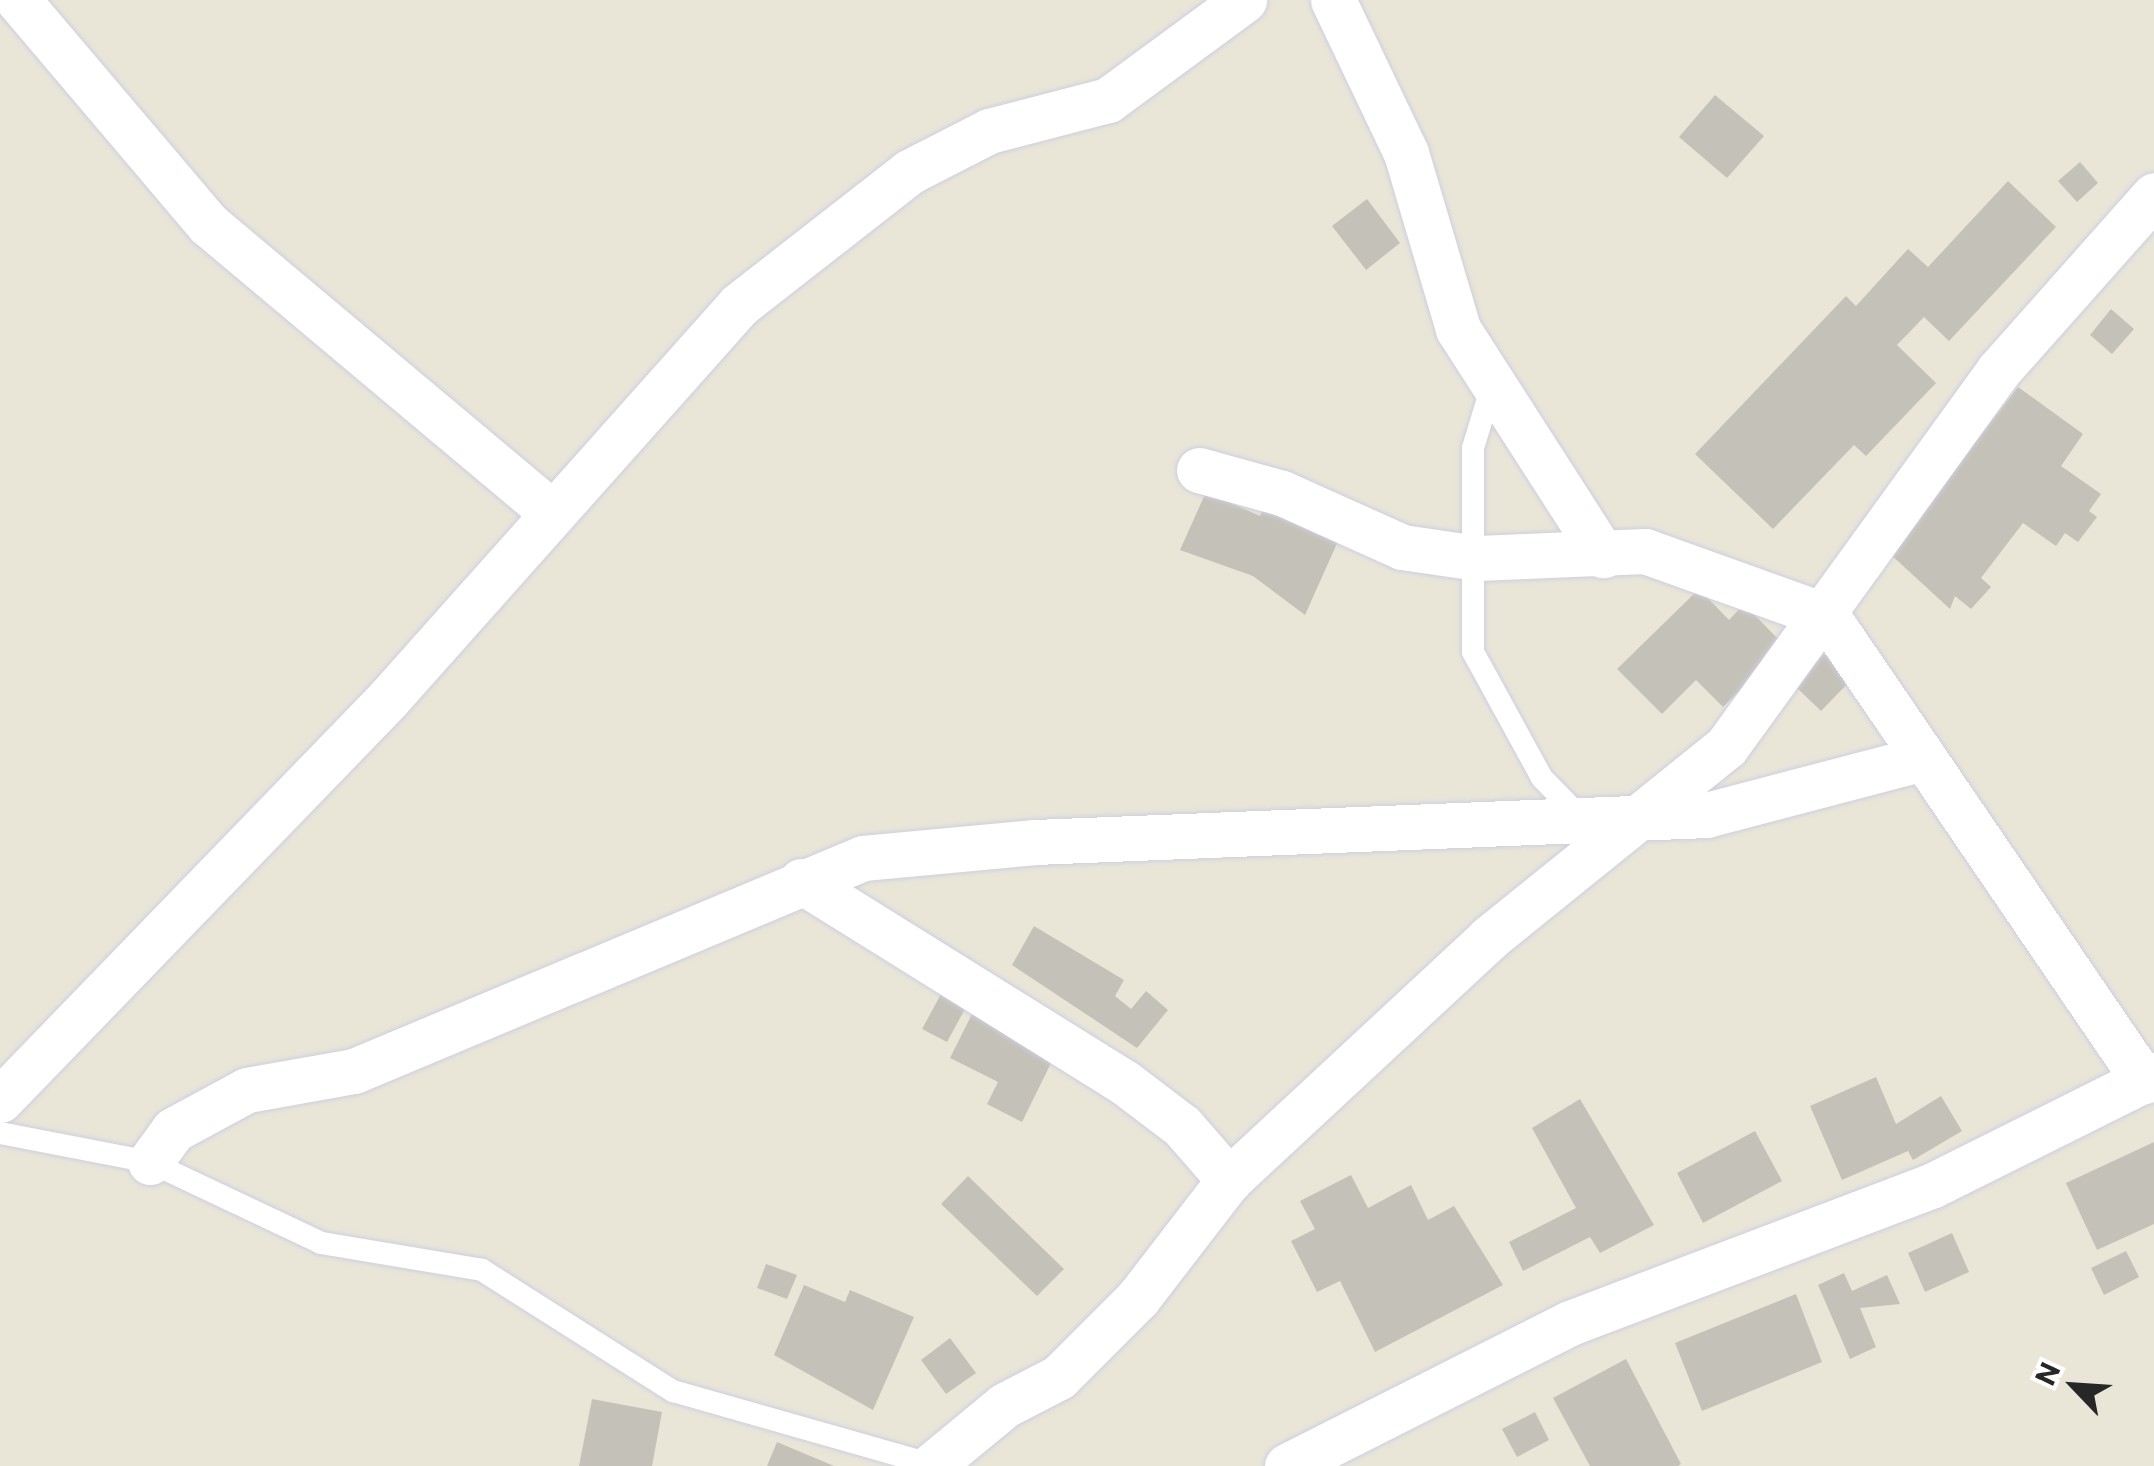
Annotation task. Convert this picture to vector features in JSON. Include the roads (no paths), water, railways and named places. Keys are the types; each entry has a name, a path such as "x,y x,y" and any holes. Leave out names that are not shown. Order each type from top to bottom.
{"street":[{"path":"18,0 208,224 553,513"},
{"path":"0,1100 388,699 738,305 804,249 952,147 1108,100 1148,79 1244,0"},
{"path":"1333,0 1406,153 1458,329 1490,392 1604,555"},
{"path":"932,1465 1005,1405 1059,1377 1138,1298 1229,1180 1488,938 1726,747 1828,616 1891,510 1998,371 2154,195"},
{"path":"1199,470 1282,494 1402,547 1467,557 1644,551 1828,616 1920,759 2149,1078 1933,1185 1570,1322 1287,1466"},
{"path":"150,1162 173,1130 247,1090 354,1072 801,881 928,848 1706,816 1920,759"},
{"path":"801,881 1124,1082 1182,1126 1229,1180"}],"lane":[{"path":"1490,392 1474,448 1467,557 1473,652 1488,692 1542,778 1584,821"},
{"path":"0,1133 150,1162 320,1242 482,1270 673,1391 932,1465"}]}
